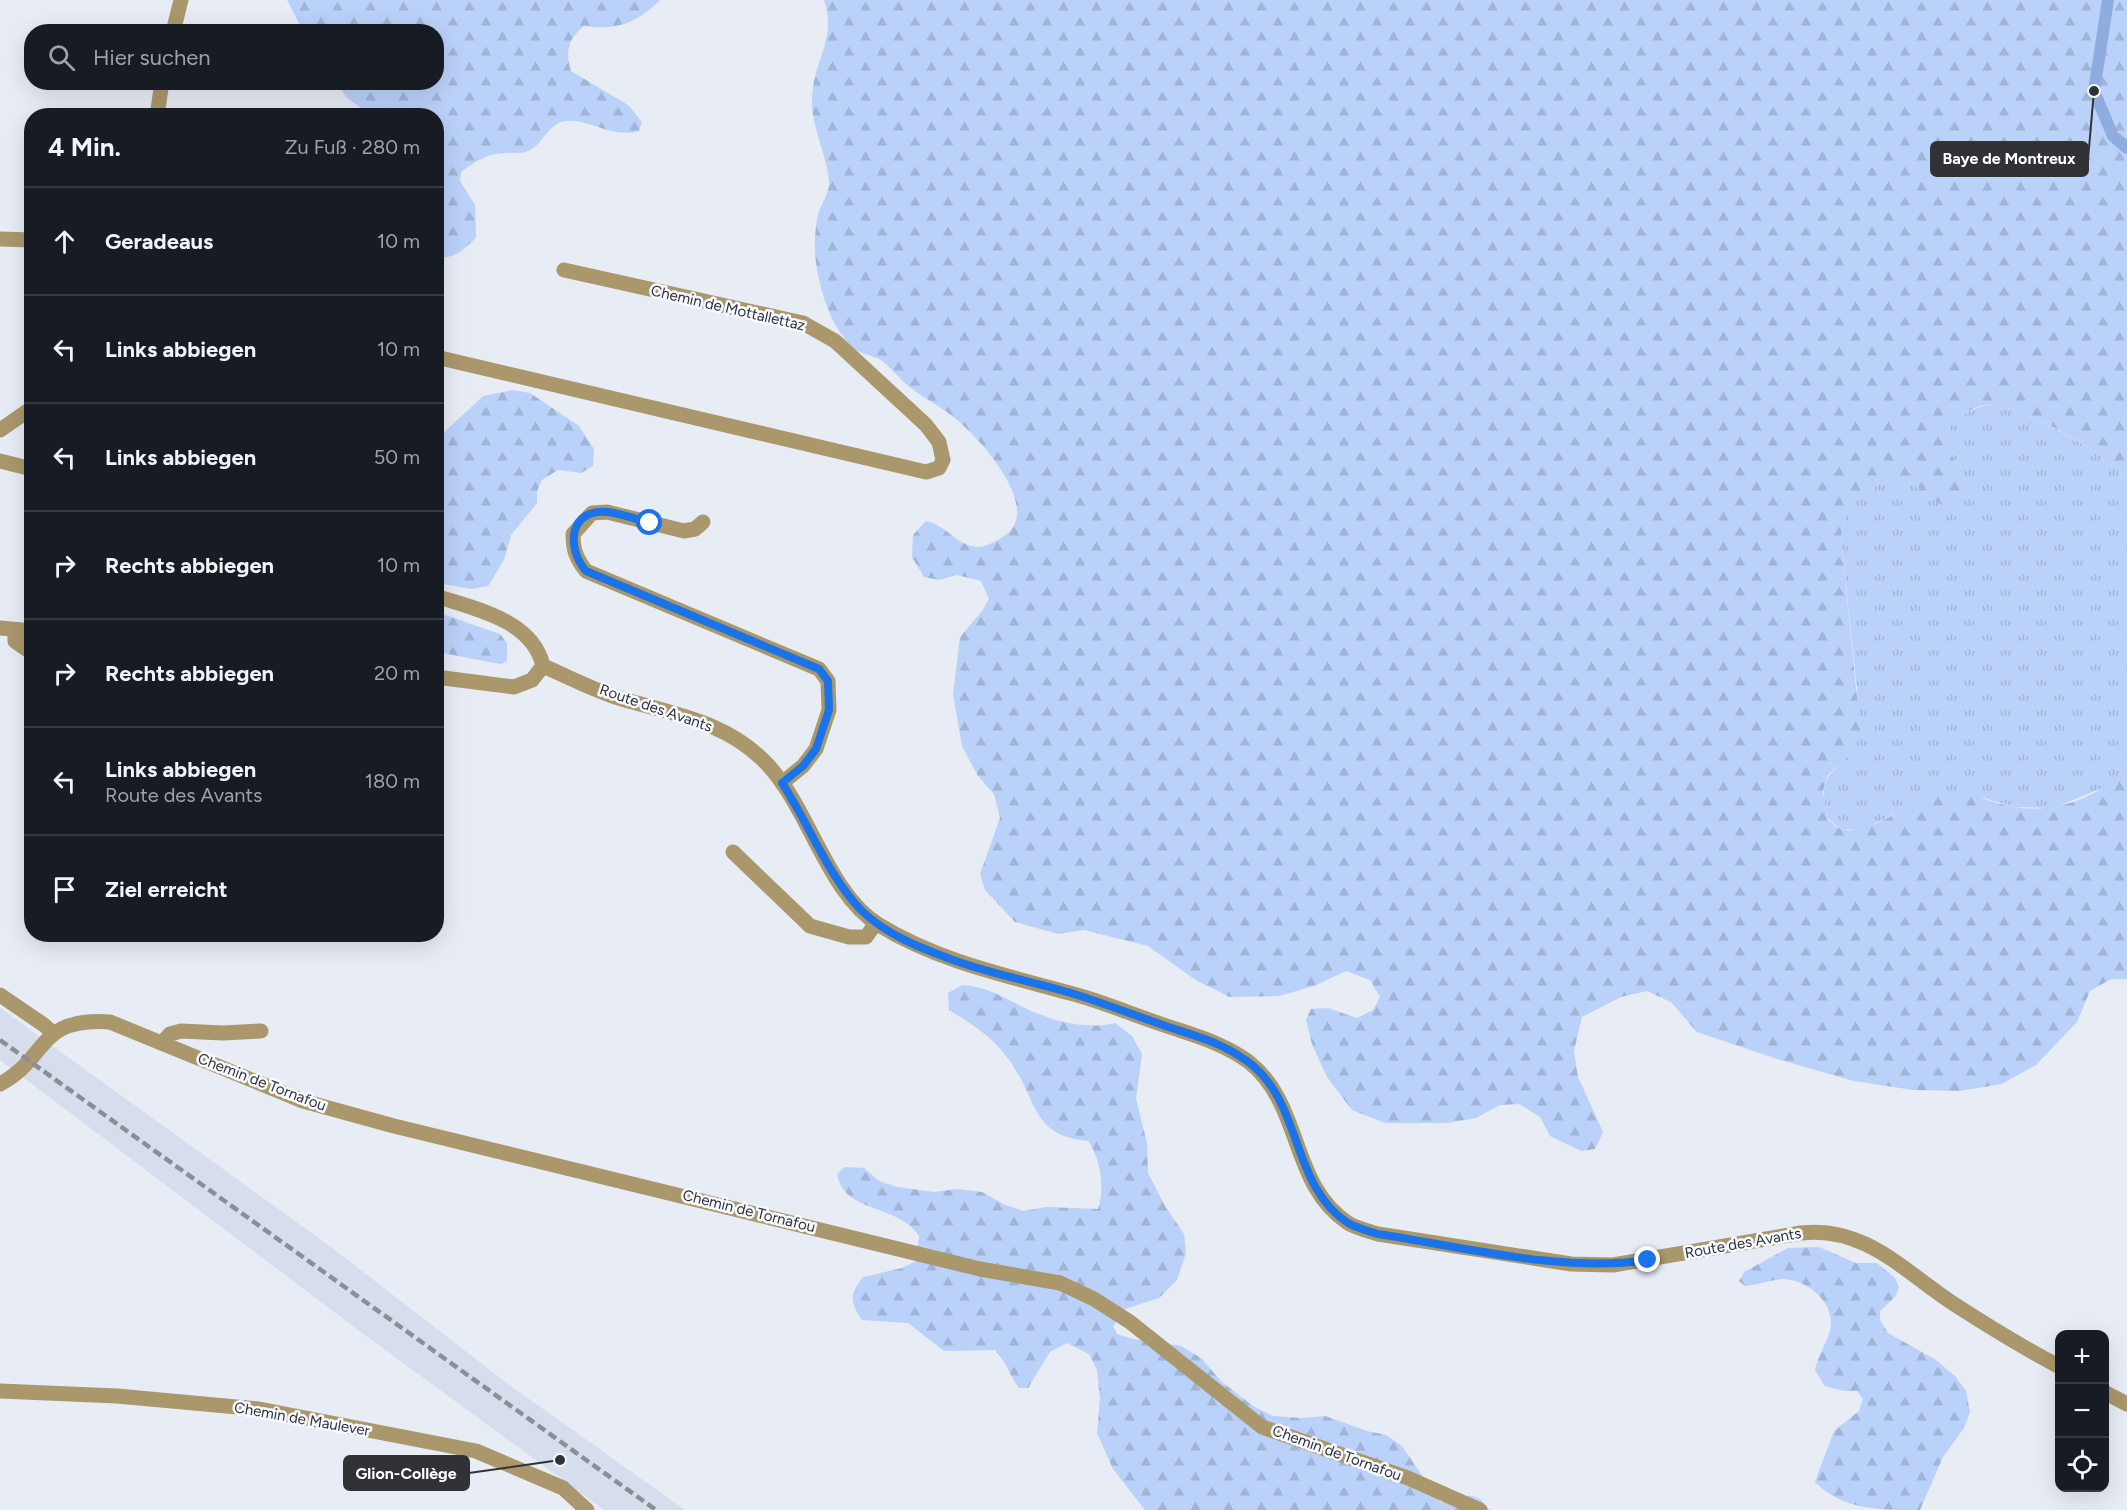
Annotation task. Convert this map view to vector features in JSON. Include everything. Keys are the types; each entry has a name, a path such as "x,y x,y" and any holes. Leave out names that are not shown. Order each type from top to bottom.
{"street":[{"path":"175,24 181,0"},
{"path":"158,108 161,90"},
{"path":"0,239 24,240"},
{"name":"Chemin de Mottallettaz","path":"444,359 926,472 939,468 943,460 939,442 926,425 835,341 802,323 564,270"},
{"path":"0,430 24,414"},
{"path":"0,461 24,467"},
{"path":"703,522 695,530 684,531 607,512 592,513 581,522 573,534 573,550 586,571 819,669 828,681 829,710 816,749 803,766 782,783"},
{"path":"444,599 497,617 527,635 539,649 543,666 532,680 514,687 444,678"},
{"path":"7,629 24,630"},
{"path":"7,629 15,641 24,647"},
{"name":"Route des Avants","path":"543,666 619,698 708,724 750,749 767,764 782,783 832,871 860,909 876,923 923,949 984,970 1073,994 1219,1042 1250,1063 1270,1083 1286,1110 1313,1185 1329,1208 1350,1224 1378,1234 1571,1263 1613,1265 1801,1233 1832,1232 1866,1243 1952,1302 2055,1364"},
{"path":"733,852 810,926 866,938 876,923"},
{"path":"0,995 44,1025 52,1034"},
{"name":"Chemin de Tornafou","path":"0,1084 21,1068 52,1034 78,1022 110,1022 303,1101 394,1126 980,1269 1060,1283 1094,1299 1130,1322 1262,1427 1408,1478 1480,1510"},
{"path":"162,1043 170,1034 181,1031 223,1033 261,1031"},
{"name":"Chemin de Maulever","path":"0,1391 117,1396 259,1409 476,1451 563,1488 586,1510"},
{"path":"2109,1395 2127,1404"}],"shaded area":[{"path":"0,1008 331,1247 508,1384 685,1510 604,1510 358,1330 0,1060"}],"green space":[{"path":"287,0 660,0 652,8 625,24 606,27 584,26 574,36 568,52 571,71 628,105 642,122 639,131 629,133 609,131 583,122 566,121 555,125 535,147 526,152 497,154 476,162 461,172 460,181 475,205 476,238 463,250 449,257 444,257 444,108 361,108 346,97 342,90 444,90 444,24 299,24"},
{"path":"824,0 2127,0 2127,478 2103,458 2064,433 2006,406 1989,404 1970,410 1949,428 1953,457 1964,481 1964,497 1949,508 1930,499 1907,478 1881,484 1858,499 1847,516 1841,536 1860,729 1854,752 1828,775 1823,791 1827,819 1840,828 1852,830 1874,824 1921,800 1941,793 1963,794 2030,809 2061,805 2090,795 2127,768 2127,979 2111,979 2090,991 2077,1022 2036,1065 2002,1084 1959,1091 1913,1090 1854,1081 1777,1059 1697,1032 1671,1002 1647,991 1621,997 1582,1017 1574,1051 1578,1077 1603,1132 1595,1149 1581,1151 1550,1136 1540,1117 1519,1104 1500,1105 1476,1118 1447,1123 1385,1123 1352,1110 1327,1077 1312,1044 1306,1020 1311,1009 1328,1008 1357,1018 1373,1010 1380,997 1370,980 1346,971 1314,986 1279,996 1230,997 1197,981 1148,946 1084,930 1058,934 1015,922 985,890 980,874 1000,818 994,794 978,776 962,746 953,694 960,637 989,599 981,581 957,575 939,580 924,577 912,557 913,535 926,521 939,526 963,543 980,547 994,542 1009,532 1016,520 1016,505 1011,488 1002,471 978,440 951,415 907,385 881,360 852,347 841,333 828,309 818,275 815,241 818,215 827,194 829,181 812,100 815,76 827,35 828,24"},
{"path":"512,390 530,393 579,426 594,449 593,466 581,473 558,470 542,480 537,491 537,503 511,535 504,560 488,586 472,589 444,584 444,432 483,396"},
{"path":"1999,403 2083,444 2127,478 2127,768 2112,784 2054,808 2015,807 1984,798 1894,814 1862,830 1841,829 1827,818 1824,790 1828,778 1838,767 1857,690 1841,536 1846,519 1858,499 1873,488 1890,481 1907,478 1930,499 1964,481 1953,457 1949,428 1971,410"},
{"path":"444,614 500,634 507,643 507,661 500,664 444,653"},
{"path":"962,985 990,991 1039,1014 1064,1022 1090,1026 1115,1023 1132,1036 1142,1054 1136,1099 1147,1143 1148,1173 1165,1206 1184,1234 1186,1253 1177,1280 1159,1298 1125,1309 1113,1326 1117,1334 1133,1339 1181,1346 1201,1358 1222,1382 1253,1406 1273,1416 1301,1418 1325,1416 1367,1431 1386,1435 1402,1446 1440,1502 1472,1496 1483,1502 1489,1510 1145,1510 1113,1469 1097,1433 1100,1399 1097,1370 1089,1354 1067,1343 1050,1352 1028,1388 1019,1388 995,1350 944,1351 908,1323 862,1320 853,1303 853,1294 858,1283 863,1277 902,1268 916,1261 919,1236 898,1218 850,1196 842,1187 837,1174 845,1167 864,1168 879,1181 897,1187 934,1192 957,1189 982,1192 1005,1205 1024,1211 1046,1207 1098,1209 1101,1192 1099,1165 1088,1141 1069,1138 1055,1132 1045,1123 1003,1052 982,1032 949,1010 948,993"},
{"path":"1819,1247 1856,1263 1877,1263 1895,1278 1899,1287 1896,1296 1880,1311 1880,1320 1888,1333 1936,1360 1956,1377 1966,1391 1970,1412 1964,1428 1943,1457 1920,1510 1876,1509 1849,1503 1837,1498 1815,1482 1834,1431 1859,1411 1863,1399 1857,1391 1844,1391 1825,1386 1815,1370 1830,1331 1831,1321 1825,1303 1818,1295 1810,1288 1792,1280 1782,1279 1745,1286 1739,1281 1744,1272 1788,1248"}],"waterway":[{"path":"2108,0 2094,91 2113,136 2127,148"}],"railway":[{"path":"0,1040 656,1510"}],"place":[{"name":"Baye de Montreux","path":"2094,91"},
{"name":"Glion-Collège","path":"560,1460"}],"route":[{"path":"650,523 607,512 592,513 581,522 573,534 573,550 577,560 586,571 819,669 828,681 830,689 829,710 816,749 803,766 782,783 832,871 860,909 876,923 923,949 984,970 1073,994 1219,1042 1250,1063 1270,1083 1286,1110 1313,1185 1329,1208 1350,1224 1378,1234 1571,1263 1613,1265 1648,1260"}]}
